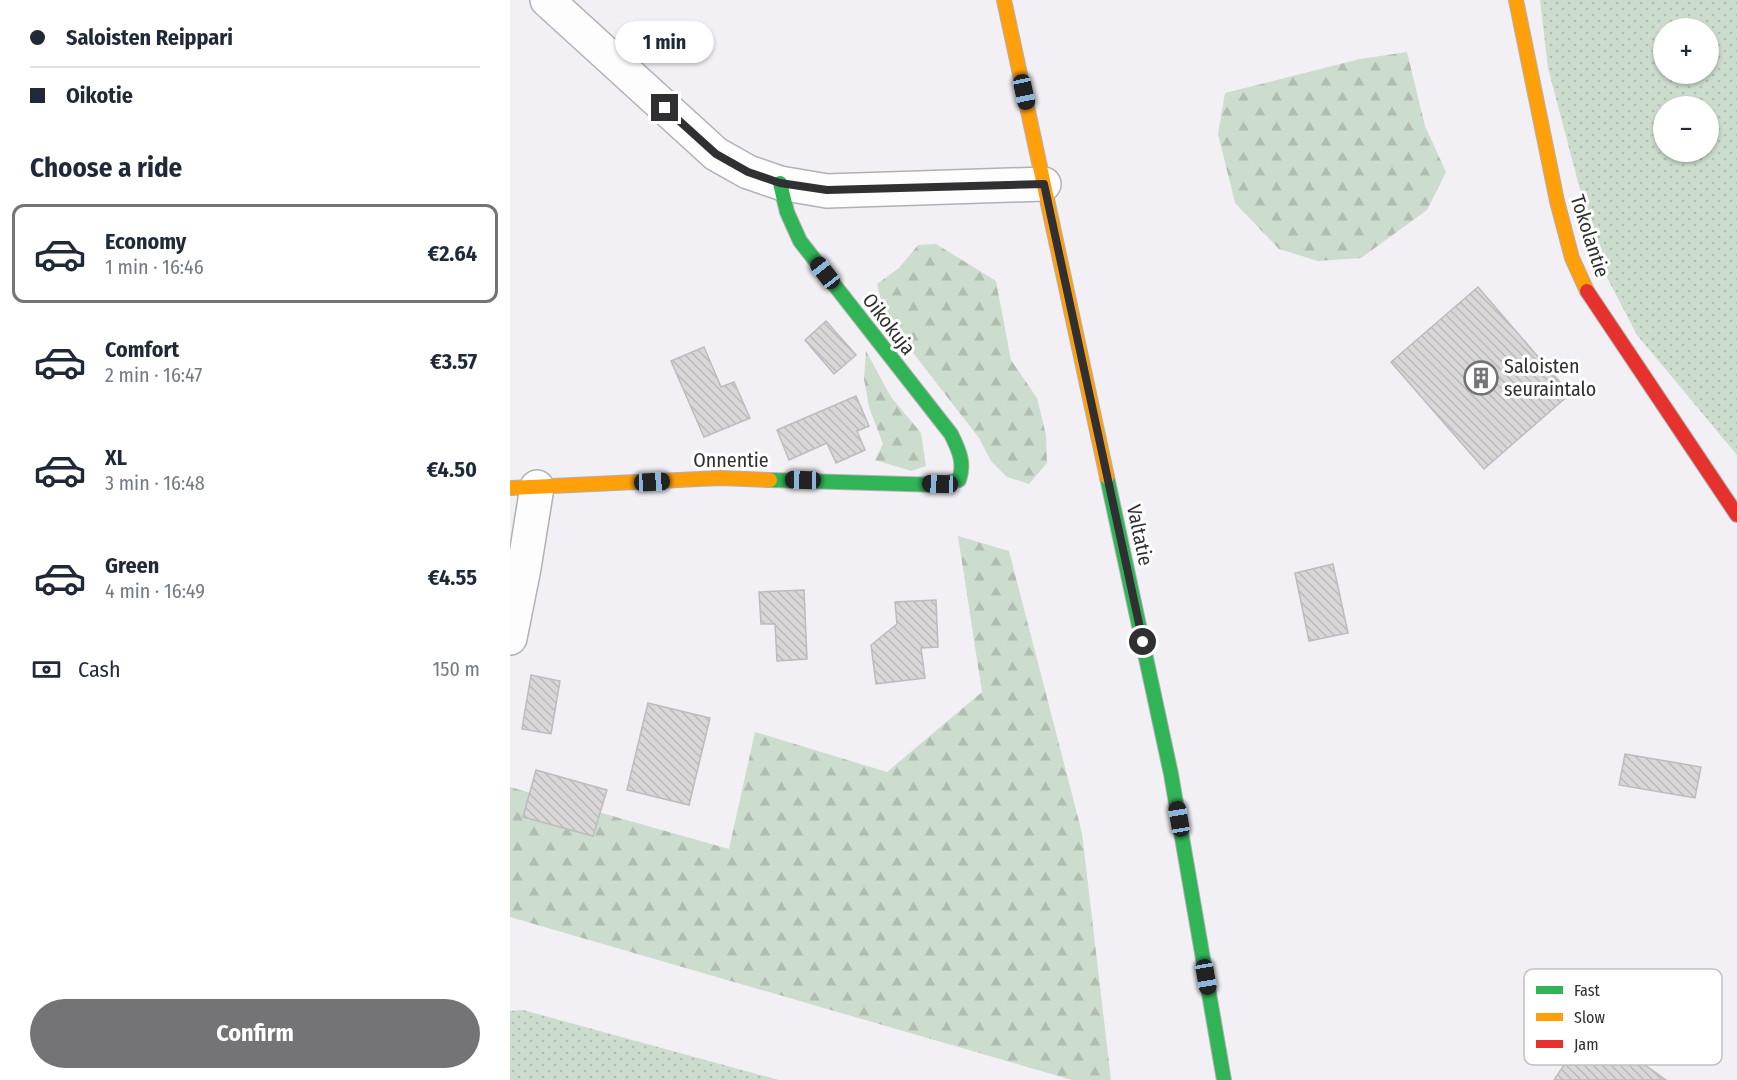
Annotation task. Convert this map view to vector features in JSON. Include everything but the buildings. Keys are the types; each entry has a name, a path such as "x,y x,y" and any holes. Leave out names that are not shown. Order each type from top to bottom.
{"main road":[{"name":"Valtatie","path":"1004,0 1171,774 1224,1080"},
{"name":"Tokolantie","path":"1516,0 1557,201 1572,258 1587,291 1737,515"},
{"name":"Oikokuja","path":"780,183 787,212 800,241 951,434 961,453"},
{"name":"Onnentie","path":"524,488 720,478 940,484 959,480 964,469 961,453"}],"street":[{"path":"547,0 716,154 748,172 780,183 827,190 1044,184"},
{"path":"510,638 524,568 524,488"}],"green space":[{"path":"1540,0 1737,0 1737,455 1637,335 1599,262 1548,68"},
{"path":"1407,52 1425,126 1446,172 1427,210 1361,258 1318,261 1279,249 1235,203 1218,134 1225,93 1360,59"},
{"path":"936,244 996,281 1011,360 1037,398 1046,435 1047,463 1029,484 1007,477 991,461 979,438 890,323 882,305 877,284 899,268 918,245"},
{"path":"866,351 891,397 921,433 926,466 911,471 875,460 883,444 869,407 864,379"},
{"path":"958,536 1009,551 1082,833 1111,1080 1072,1080 510,917 510,787 729,849 755,732 887,772 982,692"},
{"path":"523,1010 779,1080 510,1080 510,1011"}],"traffic: fast":[{"path":"770,480 940,485 959,480 961,474 959,451 951,434 800,241 787,212 780,183"},
{"path":"1107,477 1171,774 1224,1080"}],"traffic: slow":[{"path":"1004,0 1107,477"},
{"path":"1516,0 1557,201 1572,258 1587,291"},
{"path":"510,488 720,478 770,480"}],"traffic: jam":[{"path":"1587,291 1737,515"}],"place":[{"name":"Saloisten seuraintalo","path":"1481,378"}],"route":[{"path":"665,108 716,154 748,172 780,183 827,190 1044,184 1143,642"}]}
